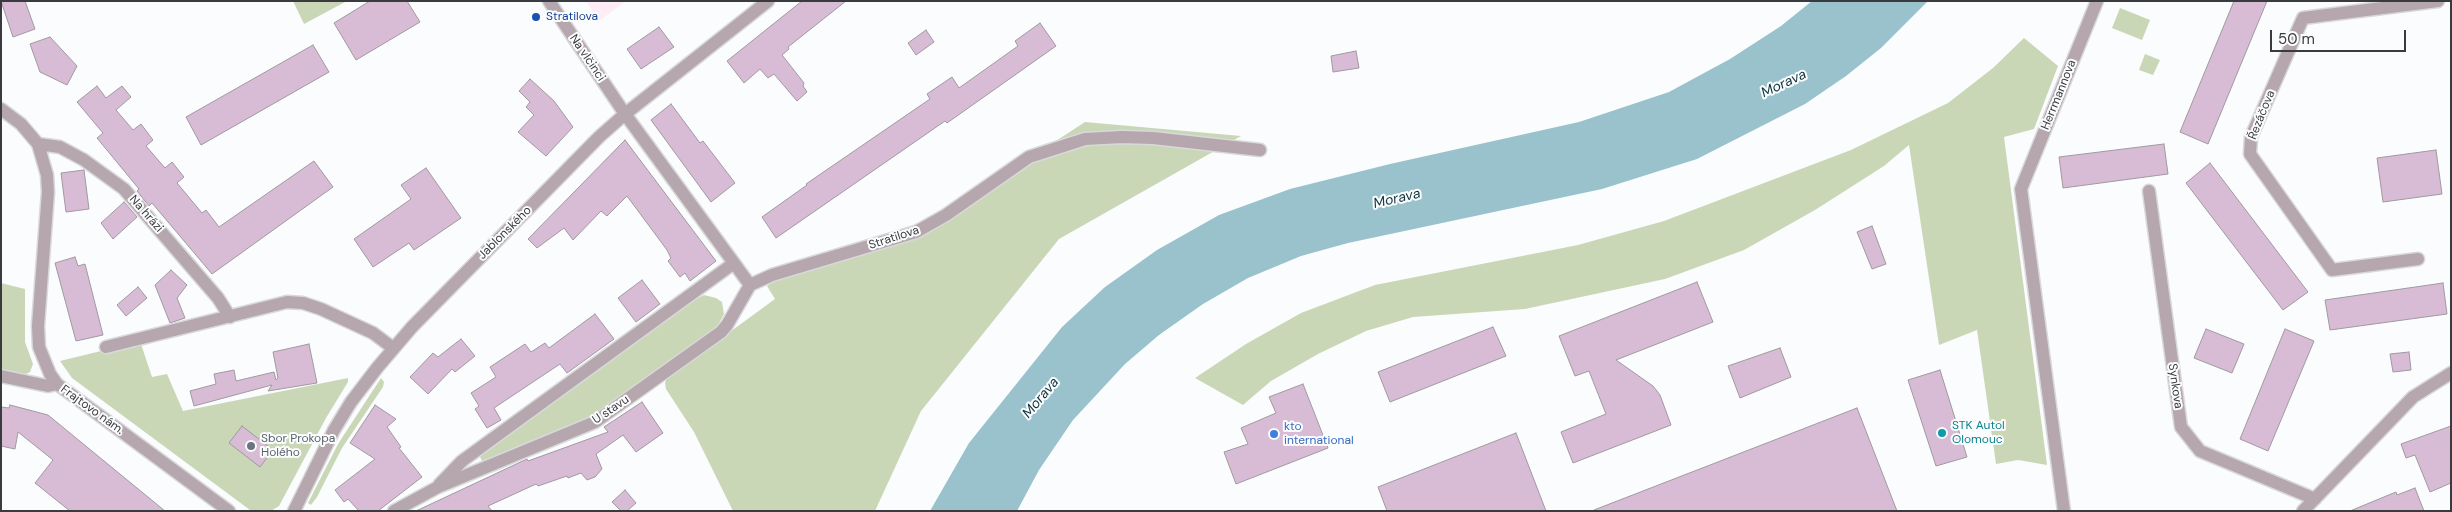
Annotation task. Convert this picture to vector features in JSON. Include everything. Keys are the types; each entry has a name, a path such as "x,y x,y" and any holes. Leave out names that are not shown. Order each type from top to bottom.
{"street":[{"name":"Na vlčinci","path":"549,1 625,114"},
{"name":"Jablonského","path":"294,511 342,416 393,348 531,206 625,114 768,1"},
{"name":"Herrmannova","path":"2064,511 2021,189 2096,1"},
{"name":"Řezáčova","path":"2418,260 2332,270 2250,154 2250,137 2303,18 2438,1"},
{"path":"1,110 21,124 38,144"},
{"path":"625,114 750,285"},
{"name":"Stratilova","path":"750,285 772,275 916,232 954,210 1029,156 1085,139 1122,136 1260,150"},
{"name":"Na hrázi","path":"38,144 54,146 68,152 100,169 124,189 224,305 230,317"},
{"name":"Frajtovo nám.","path":"38,144 44,162 48,192 40,278 39,347 45,364 57,384 229,511"},
{"name":"Synkova","path":"2150,191 2181,427 2200,451 2314,499"},
{"name":"U stavu","path":"438,487 462,461 734,263"},
{"name":"U stavu","path":"394,511 438,487 595,422 721,332 750,285"},
{"path":"106,347 287,302 303,303 342,317 373,333 393,348"},
{"path":"2303,511 2413,397 2451,373"},
{"path":"1,376 48,386 57,384"}],"shaded area":[{"path":"586,1 626,1 599,21"}],"green space":[{"path":"293,1 347,1 304,24"},
{"path":"2120,8 2150,20 2142,40 2112,28"},
{"path":"2024,38 2058,66 2034,129 2004,137 2047,465 2018,460 1996,464 1977,330 1939,345 1909,145 1884,166 1815,210 1744,250 1665,279 1525,309 1413,317 1366,331 1318,354 1271,381 1243,405 1195,378 1246,344 1301,313 1375,285 1578,245 1664,221 1851,150 1948,103 1993,68"},
{"path":"2145,54 2160,60 2153,75 2139,70"},
{"path":"1085,122 1241,136 1059,239 921,411 875,511 733,511 694,432 666,389 665,383 667,378 775,299 767,286 777,279 921,229"},
{"path":"1,283 25,289 25,342 33,364 30,372 24,375 1,370"},
{"path":"704,295 716,298 722,302 724,314 717,327 698,344 584,422 543,436 486,462 482,461 481,454 589,377 682,306"},
{"path":"141,344 152,377 167,374 183,411 348,378 348,382 326,418 279,506 271,511 250,510 72,378 60,361 105,350"},
{"path":"381,378 384,382 383,387 342,448 311,505 308,503 338,444"}],"water":[{"name":"Morava","path":"1812,1 1928,1 1881,48 1846,76 1805,104 1697,159 1602,189 1348,243 1301,256 1248,278 1203,304 1159,335 1125,364 1073,420 1039,470 1017,511 930,511 969,443 1062,327 1105,287 1157,250 1219,215 1290,189 1390,164 1579,122 1669,92 1730,59 1781,26"}],"building":[{"path":"1,1 25,1 35,29 13,37"},
{"path":"370,1 407,1 420,22 356,60 334,23"},
{"path":"802,1 846,1 788,47 789,49 782,55 804,83 803,86 807,92 797,101 774,74 768,78 760,69 744,83 727,61"},
{"path":"2234,1 2267,1 2208,144 2180,132"},
{"path":"1040,23 1056,46 947,123 945,121 776,238 762,217 806,184 930,99 927,94 952,77 959,88 1018,46 1015,41"},
{"path":"659,27 674,47 641,69 627,49"},
{"path":"926,30 934,42 916,55 908,43"},
{"path":"50,37 77,66 67,85 40,72 30,44"},
{"path":"313,45 329,72 201,145 186,117"},
{"path":"1356,51 1359,68 1333,72 1331,56"},
{"path":"530,79 554,101 573,127 546,156 518,132 534,115 526,107 530,102 519,91"},
{"path":"97,86 106,98 122,86 131,97 116,110 133,130 141,124 153,140 146,146 165,168 172,162 184,177 177,183 202,213 206,210 219,227 314,161 333,187 212,274 152,203 149,206 137,191 139,189 97,138 103,133 77,102"},
{"path":"671,104 700,143 703,141 735,183 711,202 651,120"},
{"path":"625,140 716,261 690,281 685,273 680,277 668,261 671,258 667,250 627,196 607,216 601,211 573,240 564,228 537,248 528,239"},
{"path":"2164,144 2168,174 2063,188 2059,157"},
{"path":"2436,150 2442,194 2383,202 2377,158"},
{"path":"2210,163 2308,292 2283,310 2186,183"},
{"path":"426,168 461,218 414,250 409,243 373,267 354,239 411,199 401,185"},
{"path":"84,170 89,209 66,212 61,173"},
{"path":"124,202 137,217 113,239 101,223"},
{"path":"1872,226 1886,264 1872,269 1857,232"},
{"path":"75,257 78,266 85,264 103,335 76,341 55,263"},
{"path":"171,270 187,285 177,298 185,318 170,323 155,285"},
{"path":"642,280 660,304 636,322 618,298"},
{"path":"1697,282 1713,322 1616,360 1653,386 1660,395 1671,425 1573,463 1561,432 1606,414 1589,371 1575,376 1559,336"},
{"path":"2443,283 2447,314 2330,330 2325,300"},
{"path":"138,287 147,298 126,316 117,305"},
{"path":"595,314 614,339 567,373 560,364 494,408 501,420 487,428 475,409 479,406 471,393 496,377 490,367 525,344 531,352 545,343 549,348"},
{"path":"1493,327 1506,356 1390,402 1378,372"},
{"path":"2206,329 2244,344 2232,373 2194,358"},
{"path":"2285,329 2314,341 2268,451 2240,439"},
{"path":"461,339 475,356 455,372 452,369 428,394 410,377 433,353 438,357"},
{"path":"309,344 317,383 268,391 272,385 194,406 190,391 216,384 214,374 234,370 236,381 274,372 276,380 278,378 273,352"},
{"path":"1780,348 1791,377 1740,398 1728,366"},
{"path":"2409,352 2411,370 2393,372 2390,354"},
{"name":"STK Autol Olomouc","path":"1940,370 1967,457 1936,466 1908,380"},
{"path":"1303,384 1328,448 1236,484 1224,452 1248,444 1241,428 1276,413 1269,397"},
{"path":"642,402 663,433 636,452 623,435 596,454 602,469 595,477 587,480 581,473 538,486 536,484 488,506 492,511 416,511 527,459 528,461 608,432 604,427"},
{"path":"10,405 48,415 165,511 70,511 35,483 53,460 18,432 15,449 1,446 1,407 9,408"},
{"path":"375,405 396,419 387,427 401,447 399,448 422,477 378,511 359,511 348,499 344,502 335,490 375,459 350,443"},
{"path":"1857,408 1897,511 1594,511 1594,510"},
{"name":"Sbor Prokopa Holého","path":"242,426 273,450 260,467 229,443"},
{"path":"2451,426 2451,483 2430,492 2415,455 2406,458 2401,444"},
{"path":"1516,433 1546,511 1387,511 1378,487"},
{"path":"2415,488 2424,511 2350,511 2396,492 2397,495"},
{"path":"625,490 636,503 627,511 621,511 612,502"}],"place":[{"name":"Stratilova","path":"536,17"},
{"name":"STK Autol Olomouc","path":"1942,433"},
{"name":"kto international","path":"1274,434"},
{"name":"Sbor Prokopa Holého","path":"251,446"}]}
